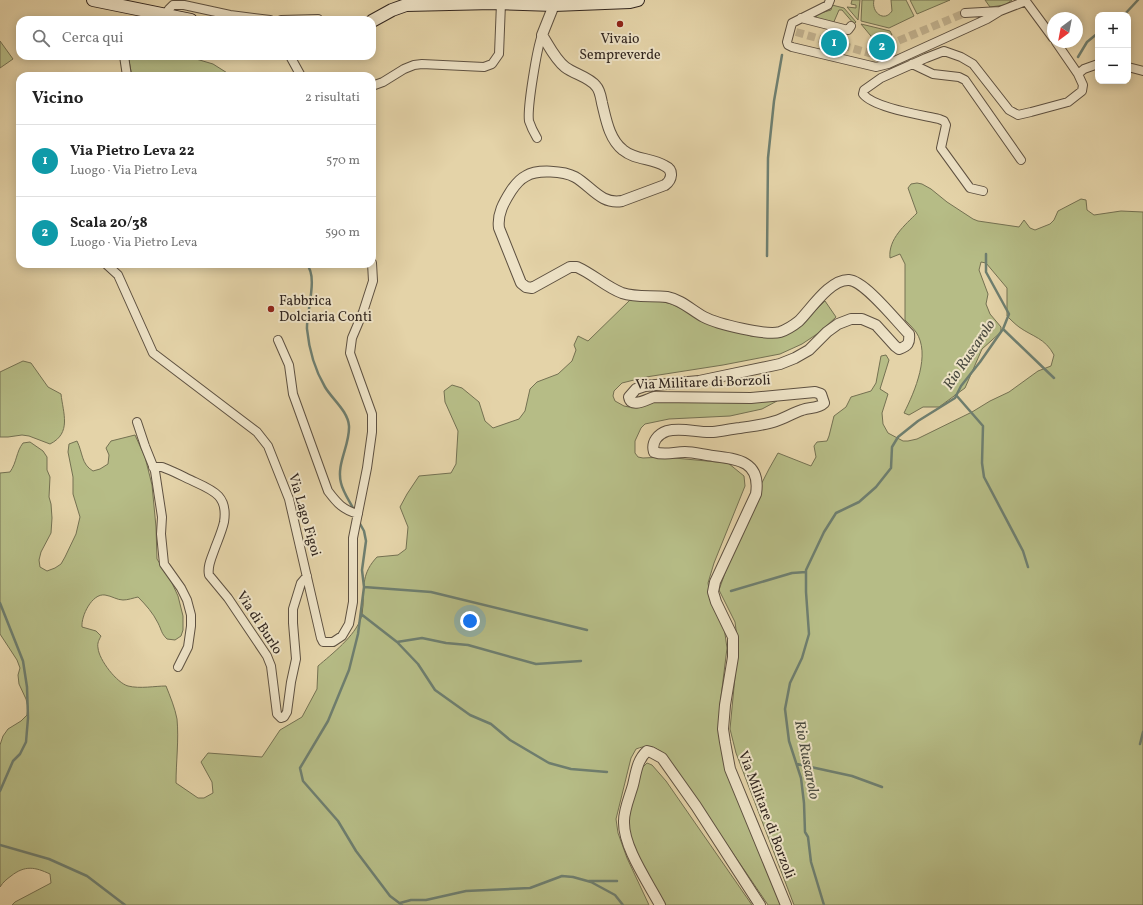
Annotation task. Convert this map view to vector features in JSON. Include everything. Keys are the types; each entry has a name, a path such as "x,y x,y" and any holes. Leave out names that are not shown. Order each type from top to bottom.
{"main road":[{"path":"93,0 150,16 170,16"},
{"path":"376,19 392,10 406,5 501,3 550,4 630,2 638,0"}],"street":[{"path":"830,0 828,5 799,18 792,23 788,45 876,67 888,64 968,28 1000,11 1025,1 1047,30"},
{"path":"376,84 414,65 422,64 484,67 492,64 499,54 501,3"},
{"path":"537,138 530,122 528,111 538,46 550,4"},
{"path":"165,15 174,5 184,5 238,16"},
{"path":"965,13 1000,11"},
{"path":"799,18 848,30 851,26"},
{"path":"796,32 799,18"},
{"name":"Via Militare di Borzoli","path":"542,35 560,62 596,86 601,98 607,125 618,146 634,156 666,166 670,171 671,178 665,185 616,202 606,200 576,178 567,174 540,172 526,176 514,186 500,212 498,223 516,272 524,286 532,288 565,270 577,267 622,293 638,296 667,297 686,304 705,318 734,327 764,333 780,332 797,322 831,287 840,282 849,280 858,283 870,292 909,334 910,341 907,346 900,349 895,346 876,325 862,319 851,319 838,324 827,332 809,350 780,364 699,381 645,386 636,389 629,397 632,402 639,402 654,396 751,398 815,392 821,394 823,399 824,403 820,407 803,409 789,414 777,421 712,432 675,430 666,432 660,435 655,441 653,447 654,452 661,454 685,452 742,461 754,472 758,483 756,494 715,582 713,592 716,602 733,637 733,657 725,705 723,729 730,769 786,905"},
{"path":"983,190 970,188 943,152 941,148 946,125 944,121 901,111 866,98 863,94 864,90 881,78 944,52 961,57 973,64 1003,104 1009,110 1018,115 1068,102 1082,91 1083,85 1078,74 1060,48"},
{"path":"125,60 126,72"},
{"path":"292,60 299,72"},
{"path":"912,64 933,74 959,77 965,80 1021,160"},
{"path":"1078,74 1084,69 1095,65"},
{"path":"1131,68 1143,71"},
{"name":"Via Lago Figoi","path":"110,268 118,275 153,353 257,432 268,446 289,499 321,638 323,642 333,642 339,639 346,629 351,612 354,590 353,538 367,468 372,432 372,414 350,353 352,338 363,312 373,281 372,268"},
{"name":"Via Lago Figoi","path":"278,340 289,365 293,394 328,491 338,504 349,511 358,514"},
{"path":"137,422 154,467 162,517 161,534 164,564 181,588 187,600 191,615 188,647 178,667"},
{"name":"Via di Burlo","path":"154,467 162,467 167,469 212,490 220,496 224,512 224,524 210,561 208,571 209,575 228,598 267,656 271,666 277,714 281,718 284,717 287,712 296,659 293,609 301,583 307,576"},
{"path":"660,905 636,862 624,831 624,815 638,764 642,755 646,751 662,758 696,806 760,905"}],"green space":[{"path":"852,0 860,0 858,20 847,7 856,8 856,5 851,4"},
{"path":"862,0 874,0 874,8 876,12 882,16 885,16 892,11 891,0 906,0 914,16 889,28 861,21"},
{"path":"910,0 950,0 917,14"},
{"path":"985,0 1012,0 1005,5 990,7"},
{"path":"832,5 844,8 856,22 854,24 842,10 839,10 833,24 815,20 817,14 831,10"},
{"path":"861,24 890,31 892,35 875,41"},
{"path":"0,41 13,59 0,68"},
{"path":"129,60 200,60 213,64 226,72 131,72"},
{"path":"917,183 931,189 947,202 978,221 1019,227 1024,220 1030,228 1035,230 1050,224 1054,220 1058,211 1081,199 1086,200 1087,210 1094,215 1121,211 1143,212 1143,905 794,905 736,753 730,729 738,645 735,622 719,590 738,538 760,486 778,453 811,466 816,457 814,446 817,442 827,441 834,416 846,407 851,397 871,391 876,383 881,356 886,355 889,360 880,389 888,394 882,413 883,424 888,433 903,441 917,439 972,412 1009,392 1038,371 1051,366 1054,355 1050,349 1043,341 1019,327 1007,316 1007,288 986,263 981,262 979,270 988,294 986,304 990,314 1001,327 1001,332 982,349 965,388 939,407 923,407 909,415 904,413 917,384 922,361 922,351 916,332 905,320 905,264 900,254 890,258 890,251 894,239 898,233 917,213 908,188 911,184"},
{"path":"630,300 661,301 674,305 706,321 751,336 780,337 800,326 825,301 836,317 820,332 802,344 780,354 646,377 622,383 614,391 613,396 615,401 629,407 651,402 680,399 777,401 762,409 730,416 669,419 645,424 641,428 635,441 635,453 638,457 643,458 664,457 728,463 744,476 745,486 714,563 708,583 711,601 724,627 727,648 720,705 739,801 781,905 768,905 662,752 652,747 643,747 636,749 631,758 616,819 618,833 627,858 649,905 12,905 51,883 50,874 30,868 16,872 0,887 0,745 3,736 8,729 21,721 27,715 28,707 19,684 18,675 20,668 17,660 0,634 0,473 10,472 23,443 30,442 43,451 47,457 47,470 50,477 49,497 52,518 51,533 41,552 39,560 40,567 47,571 61,564 76,534 80,517 73,494 73,477 68,452 69,444 77,441 84,462 93,471 108,464 109,455 106,448 111,441 135,435 145,457 152,485 157,559 178,596 183,616 183,630 181,636 175,640 167,639 152,612 138,597 123,600 105,595 100,595 88,606 83,617 82,627 96,631 101,636 98,642 99,653 109,670 124,684 137,687 166,686 174,706 178,727 176,783 198,798 204,798 213,793 212,782 201,762 208,753 262,757 280,730 302,717 317,689 318,666 348,638 358,625 362,615 366,574 372,563 377,557 398,555 406,549 408,527 400,507 407,494 419,476 451,473 456,464 458,431 445,402 444,391 452,385 462,388 479,402 485,421 493,428 519,419 525,411 530,389 537,382 558,374 572,361 576,350 574,345 578,336 588,341"},
{"path":"23,361 31,363 48,387 61,394 64,428 57,439 50,444 22,435 0,437 0,372"},
{"path":"647,763 652,765 666,781 752,905 663,905 629,840 626,823 640,770"}],"waterway":[{"name":"Rio Ruscarolo","path":"1127,12 1138,0"},
{"name":"Rio Ruscarolo","path":"1078,57 1087,42 1095,35"},
{"path":"767,256 768,158 774,101 782,55"},
{"name":"Rio Ruscarolo","path":"824,905 811,862 808,837 805,832 801,778 789,741 785,709 790,683 802,658 809,634 806,570 824,532 836,513 859,502 876,487 891,468 892,447 898,437 918,421 955,398 961,386 1003,329 1009,314 986,272 986,254"},
{"path":"309,268 312,277 312,285 307,322 309,344 315,366 321,380 328,392 343,410 348,421 349,433 340,469 340,476 343,490 354,510"},
{"path":"1003,329 1054,378"},
{"path":"956,395 983,426 982,463 984,477 1023,551 1028,567"},
{"path":"359,522 364,531 366,541 362,570 364,587 358,634 349,670 328,721 300,768 303,781 338,821 356,851 390,896 402,905"},
{"path":"731,591 792,573 806,572"},
{"path":"364,587 431,592 587,630"},
{"path":"0,603 23,661 27,687 28,718 26,742 20,754 13,761 0,791"},
{"path":"361,614 397,642 418,664 435,690 470,715 491,724 510,740 549,763 571,769 607,772"},
{"path":"397,642 422,638 446,643 468,645 536,664 581,661"},
{"path":"1140,744 1143,732"},
{"path":"797,764 852,776 882,787"},
{"path":"0,845 49,859 87,876 125,905"},
{"path":"400,903 411,900 426,900 466,891 530,888 562,876 573,877 591,882 615,895 623,905"},
{"path":"589,881 617,881"}],"tunnel":[{"path":"796,32 869,53 965,13"}],"place":[{"name":"Vivaio Sempreverde","path":"620,24"},
{"name":"Via Pietro Leva 22","path":"834,43"},
{"name":"Scala 20/38","path":"882,47"},
{"name":"Fabbrica Dolciaria Conti","path":"271,309"}]}
